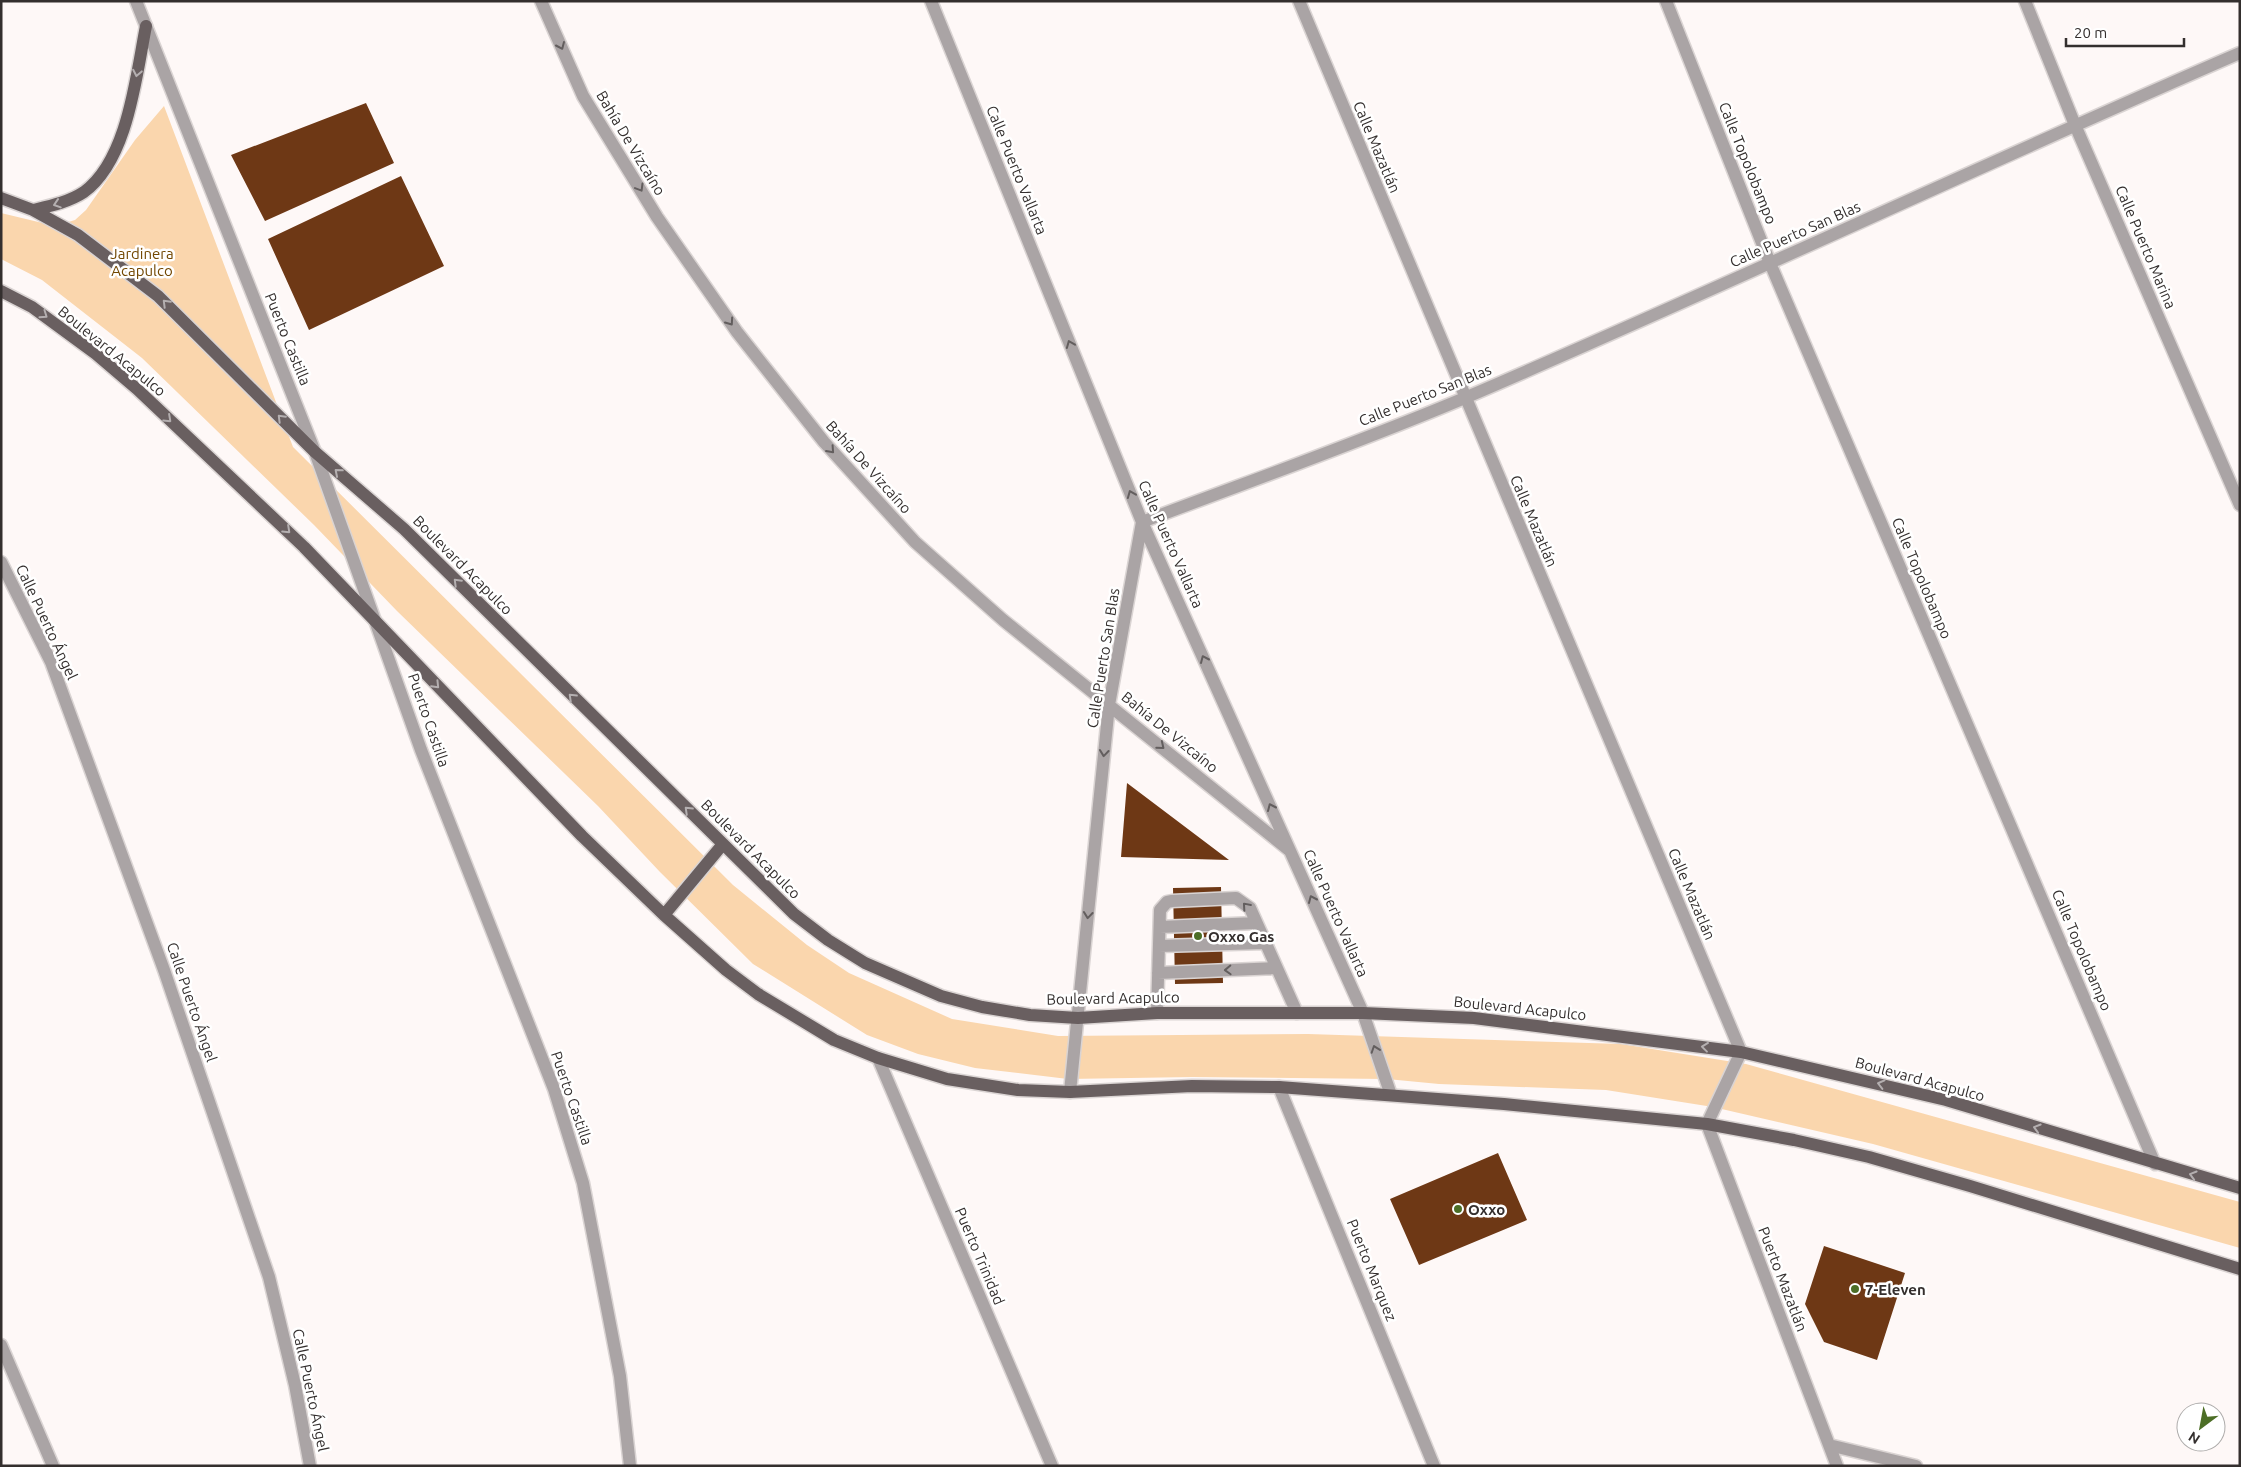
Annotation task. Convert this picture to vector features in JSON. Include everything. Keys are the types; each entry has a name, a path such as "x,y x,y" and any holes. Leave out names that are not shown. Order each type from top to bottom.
{"main road":[{"path":"33,210 72,198 84,192 97,180 110,160 132,99 146,26"},
{"name":"Boulevard Acapulco","path":"1,198 33,210 78,235 158,296 316,452 404,529 794,914 828,940 865,964 941,996 982,1007 1030,1015 1078,1018 1157,1014 1363,1013 1474,1018 1741,1052 1946,1100 2240,1188"},
{"name":"Boulevard Acapulco","path":"1,291 32,308 65,330 136,389 304,546 380,628 576,829 664,915 726,970 758,994 834,1040 878,1058 948,1079 1018,1090 1070,1092 1192,1086 1279,1087 1504,1104 1707,1124 1794,1140 1870,1157 2240,1269"},
{"path":"664,915 723,844"}],"street":[{"name":"Puerto Castilla","path":"136,1 316,452 380,628 421,750 554,1088 583,1183 620,1376 630,1466"},
{"name":"Bahía De Vizcaíno","path":"541,1 584,96 657,217 737,332 824,442 915,542 1003,620 1291,851"},
{"name":"Calle Puerto Vallarta","path":"931,1 1142,522 1363,1013 1391,1095"},
{"name":"Calle Mazatlán","path":"1299,1 1464,398 1741,1052"},
{"name":"Calle Topolobampo","path":"1666,1 1770,263 2155,1164"},
{"name":"Calle Puerto Marina","path":"2024,1 2075,124 2240,505"},
{"name":"Calle Puerto San Blas","path":"1070,1092 1109,705 1142,522 1464,398 1770,263 2075,124 2240,53"},
{"name":"Calle Puerto Ángel","path":"1,562 51,662 164,970 270,1277 295,1385 310,1466"},
{"path":"1157,1014 1160,910 1167,902 1236,898 1246,904 1297,1013"},
{"path":"1160,927 1256,923"},
{"path":"1159,946 1265,943"},
{"path":"1158,973 1276,968"},
{"path":"1707,1124 1741,1052"},
{"name":"Puerto Trinidad","path":"878,1058 1052,1466"},
{"name":"Puerto Marquez","path":"1279,1087 1434,1466"},
{"name":"Puerto Mazatlán","path":"1707,1124 1837,1466"},
{"path":"1,1345 52,1466"},
{"path":"1829,1445 1916,1466"}],"green space":[{"name":"Jardinera Acapulco","path":"164,106 293,447 733,885 807,945 849,973 952,1019 1058,1036 1308,1034 1621,1044 1746,1064 2240,1202 2240,1248 1873,1144 1713,1107 1606,1090 1439,1084 1387,1079 1192,1077 1068,1079 975,1068 918,1054 867,1035 753,964 660,872 598,806 397,611 314,525 142,358 42,280 1,259 1,213 55,226 75,220 86,210 135,140"}],"building":[{"path":"366,103 394,163 265,221 231,155"},
{"path":"401,176 444,266 309,330 268,239"},
{"path":"1127,783 1229,860 1121,857"},
{"name":"Oxxo Gas","path":"1221,887 1223,983 1175,984 1173,888"},
{"name":"Oxxo","path":"1498,1153 1527,1220 1419,1265 1390,1199"},
{"name":"7-Eleven","path":"1824,1246 1905,1273 1877,1360 1824,1342 1805,1304"}],"place":[{"name":"Oxxo Gas","path":"1198,936"},
{"name":"Oxxo","path":"1458,1209"},
{"name":"7-Eleven","path":"1855,1289"}]}
